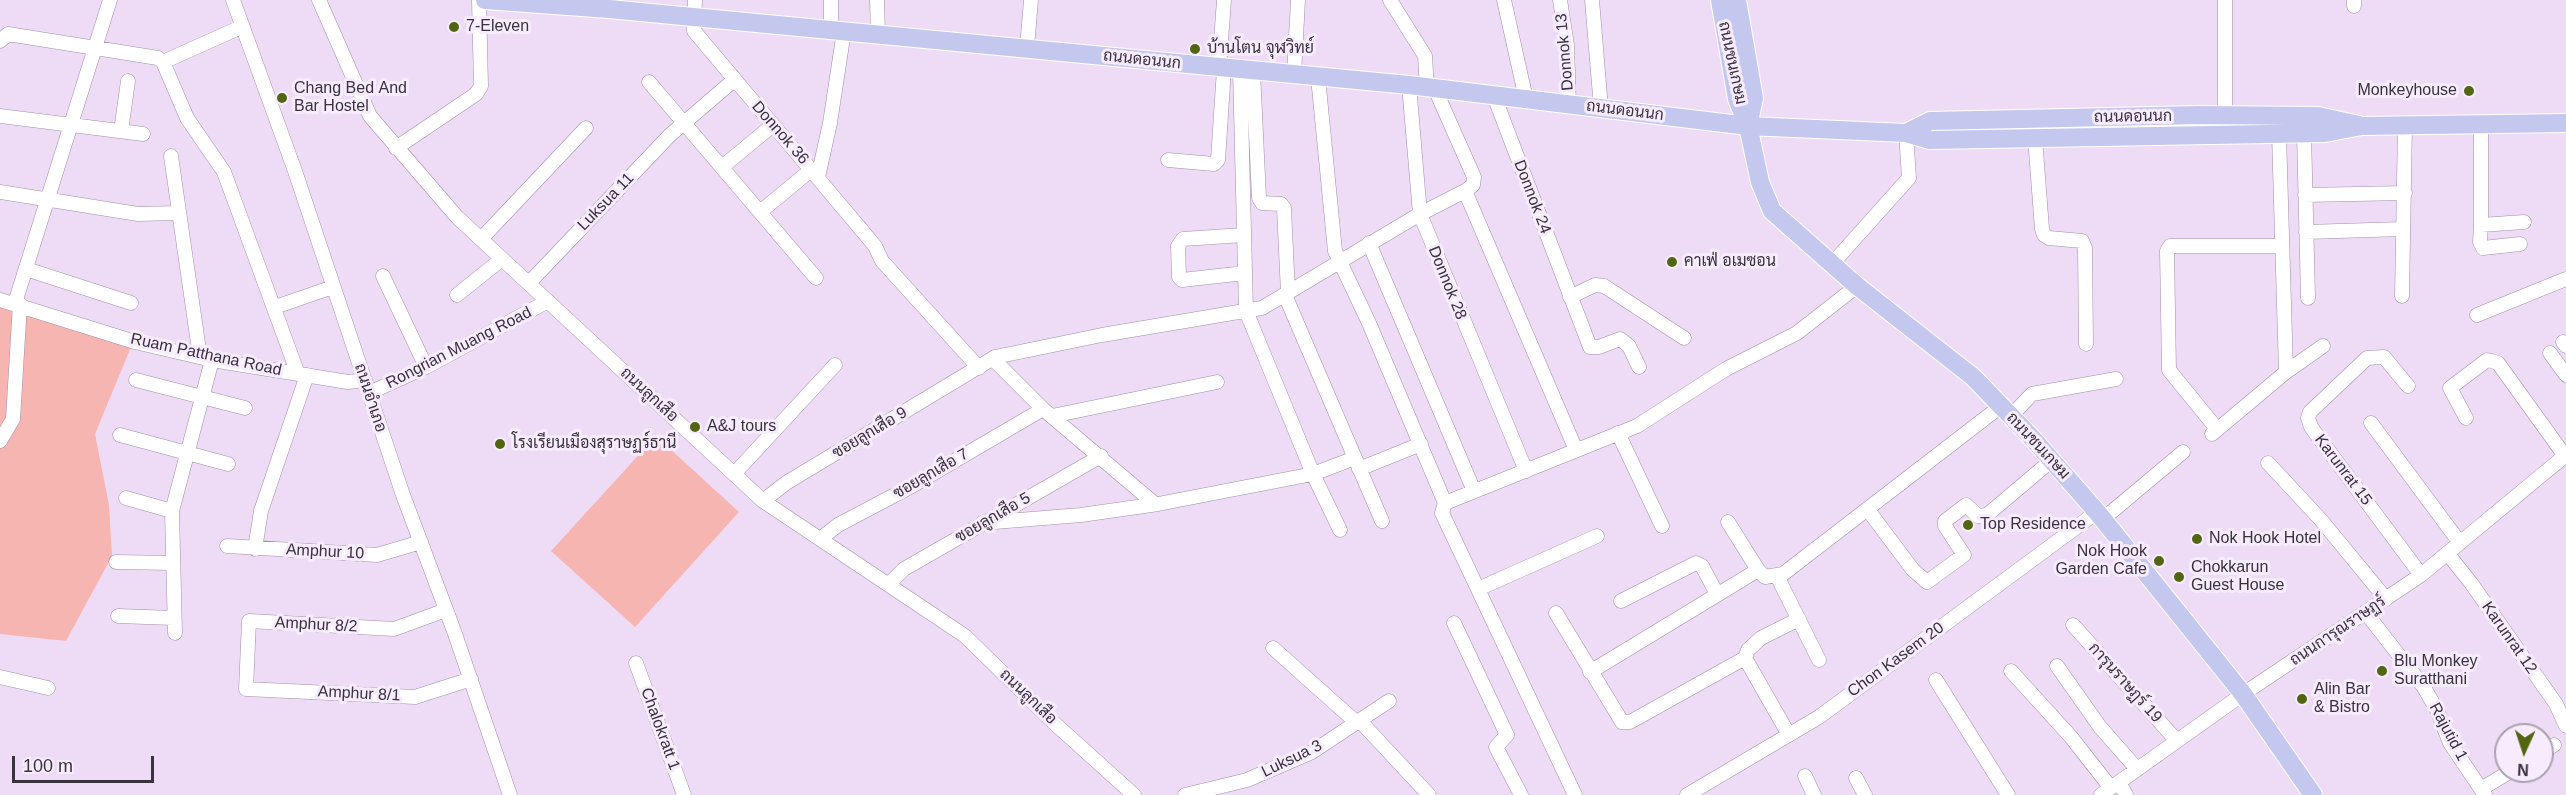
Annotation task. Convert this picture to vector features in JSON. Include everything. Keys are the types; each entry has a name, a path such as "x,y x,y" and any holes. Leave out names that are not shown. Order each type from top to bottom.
{"main road":[{"name":"ถนนดอนนก","path":"485,0 695,9 837,31 1409,85 1748,126 1906,133 1930,140 2325,133 2362,126 2566,123"},
{"name":"ถนนชนเกษม","path":"1719,0 1737,99 1748,126 1760,182 1772,211 1857,286 1973,378 2052,460 2243,694 2313,795"},
{"name":"ถนนชนเกษม","path":"1737,0 1754,98 1748,126"},
{"name":"ถนนดอนนก","path":"1906,133 1930,121 2225,115 2319,116 2362,126"}],"street":[{"path":"0,441 13,419 18,304 26,269 110,0"},
{"name":"ถนนอำเภอ","path":"233,0 510,795"},
{"name":"ถนนลูกเสือ","path":"319,0 370,116 457,217 763,501 965,636 1053,722 1134,795"},
{"path":"396,148 476,94 480,86 479,0"},
{"path":"760,212 815,173 830,123 837,31 831,0"},
{"path":"877,0 878,35"},
{"path":"1027,48 1031,0"},
{"path":"1224,0 1234,70 1259,198 1262,203 1281,204 1284,208 1286,294 1382,521"},
{"path":"1294,74 1298,0"},
{"path":"1155,504 1048,412 997,363 995,357 1102,335 1262,308 1369,243 1473,185 1474,177 1431,88 1425,56 1390,0"},
{"path":"1504,0 1526,99"},
{"name":"Donnok 13","path":"1560,0 1567,45 1569,104"},
{"path":"1592,0 1601,108"},
{"path":"2225,0 2225,115"},
{"name":"Donnok 36","path":"695,9 694,31 875,246 882,261 979,368"},
{"path":"164,63 242,27"},
{"path":"0,41 8,34 158,58 164,63 187,118 224,172 302,375 261,511 255,549"},
{"path":"1168,160 1214,164 1218,160 1234,70"},
{"path":"1234,70 1246,311 1313,474 1340,530"},
{"path":"1318,76 1335,251 1341,260 1421,444 1445,503 1442,513 1575,795"},
{"name":"Luksua 11","path":"529,283 684,123 735,80"},
{"path":"121,131 128,81"},
{"path":"649,82 816,278"},
{"name":"Donnok 28","path":"1409,85 1420,214 1470,341 1526,471"},
{"name":"Donnok 24","path":"1494,96 1590,347 1599,347 1620,339 1629,346 1639,367"},
{"path":"0,116 143,134"},
{"path":"2481,123 2481,242 2483,248 2520,244"},
{"path":"722,167 773,125"},
{"path":"2402,296 2405,125"},
{"path":"481,239 586,128"},
{"path":"1832,264 1909,178 1906,133"},
{"path":"2304,133 2308,298"},
{"path":"2279,134 2286,372"},
{"path":"2035,138 2044,235 2049,238 2082,241 2085,248 2086,344"},
{"path":"171,156 178,213 206,359 202,397 172,511 175,633"},
{"path":"1465,191 1576,450"},
{"path":"0,192 138,214 178,213"},
{"path":"2305,195 2405,194"},
{"path":"2481,225 2524,222"},
{"path":"2306,232 2403,229"},
{"path":"1244,235 1183,238 1178,246 1179,277 1182,280 1245,273"},
{"path":"1369,243 1474,491"},
{"path":"2281,246 2170,246 2167,251 2169,370 2214,432 2286,372 2323,346"},
{"path":"458,295 502,259"},
{"path":"26,269 131,303"},
{"path":"383,276 426,367"},
{"path":"2477,315 2566,279"},
{"path":"1570,297 1595,285 1604,286 1684,338"},
{"path":"275,307 333,286"},
{"path":"1445,503 1637,426 1726,369 1797,333 1857,286"},
{"name":"Ruam Patthana Road","path":"0,300 135,342 206,359 367,387"},
{"name":"Rongrian Muang Road","path":"367,387 426,367 548,301"},
{"path":"2550,353 2566,375"},
{"name":"ซอยลูกเสือ 9","path":"763,501 786,483 995,357"},
{"name":"Karunrat 15","path":"2408,386 2384,357 2367,358 2310,412 2308,418 2311,427 2421,574"},
{"path":"2466,418 2450,388 2487,360 2498,363 2566,456"},
{"path":"734,474 835,365"},
{"path":"1728,522 1758,570 1765,577 1777,576 2032,394 2116,379"},
{"path":"136,380 245,408"},
{"name":"ซอยลูกเสือ 7","path":"820,539 838,525 1048,412 1217,382"},
{"path":"2371,423 2460,543"},
{"path":"1618,433 1662,526"},
{"path":"120,435 228,464"},
{"path":"982,523 1082,514 1155,504 1313,474 1357,464 1421,444"},
{"name":"Chon Kasem 20","path":"1687,795 1819,717 2100,516 2183,452"},
{"name":"ซอยลูกเสือ 5","path":"889,584 904,569 1101,456"},
{"name":"ถนนการุณราษฏร์","path":"2110,788 2243,694 2421,574 2566,456"},
{"path":"1868,510 1913,570 1928,582 1964,555 1945,525 1945,521 1966,505 1978,516 1988,515 2052,460"},
{"path":"2268,464 2321,520 2386,599"},
{"path":"126,498 172,511"},
{"path":"1478,589 1597,536"},
{"name":"Amphur 10","path":"227,546 377,555 421,542"},
{"name":"Karunrat 12","path":"2447,553 2471,583 2556,704 2566,726"},
{"path":"116,562 173,563"},
{"path":"1621,601 1696,563 1701,566 1717,594"},
{"path":"1590,672 1758,570"},
{"path":"1777,576 1819,660"},
{"name":"Amphur 8/2","path":"246,689 249,621 394,629 446,610"},
{"path":"1556,613 1615,715 1622,722 1630,722 1745,658 1748,650 1761,638 1799,619"},
{"name":"Rajutid 1","path":"2366,613 2423,686 2437,710 2450,743 2483,792"},
{"path":"118,616 174,618"},
{"path":"1454,623 1507,735 1496,747 1515,793"},
{"name":"การุนราษฏร์ 19","path":"2073,625 2177,741"},
{"path":"1273,648 1358,722 1429,795"},
{"path":"1745,658 1789,735"},
{"name":"Chalokratt 1","path":"636,663 684,795"},
{"path":"2057,666 2100,727 2137,769"},
{"path":"2011,671 2071,737 2110,788 2126,795"},
{"path":"0,677 48,688"},
{"name":"Amphur 8/1","path":"246,689 415,697 471,679"},
{"path":"1936,680 2008,795"},
{"name":"Luksua 3","path":"1185,795 1247,780 1312,752 1389,701"},
{"path":"1804,776 1814,795"},
{"path":"1856,778 1865,795"}],"shaded area":[{"path":"0,305 131,347 95,434 109,505 112,556 66,641 0,634"},
{"path":"656,436 739,512 635,627 551,551"}],"place":[{"name":"7-Eleven","path":"454,27"},
{"name":"บ้านโตน จุฬวิทย์","path":"1195,49"},
{"name":"Monkeyhouse","path":"2469,91"},
{"name":"Chang Bed And Bar Hostel","path":"282,98"},
{"name":"คาเฟ่ อเมซอน","path":"1672,262"},
{"name":"A&J tours","path":"695,427"},
{"name":"โรงเรียนเมืองสุราษฏร์ธานี","path":"500,444"},
{"name":"Top Residence","path":"1968,525"},
{"name":"Nok Hook Hotel","path":"2197,539"},
{"name":"Nok Hook Garden Cafe","path":"2159,561"},
{"name":"Chokkarun Guest House","path":"2179,577"},
{"name":"Blu Monkey Suratthani","path":"2382,671"},
{"name":"Alin Bar & Bistro","path":"2302,699"}]}
